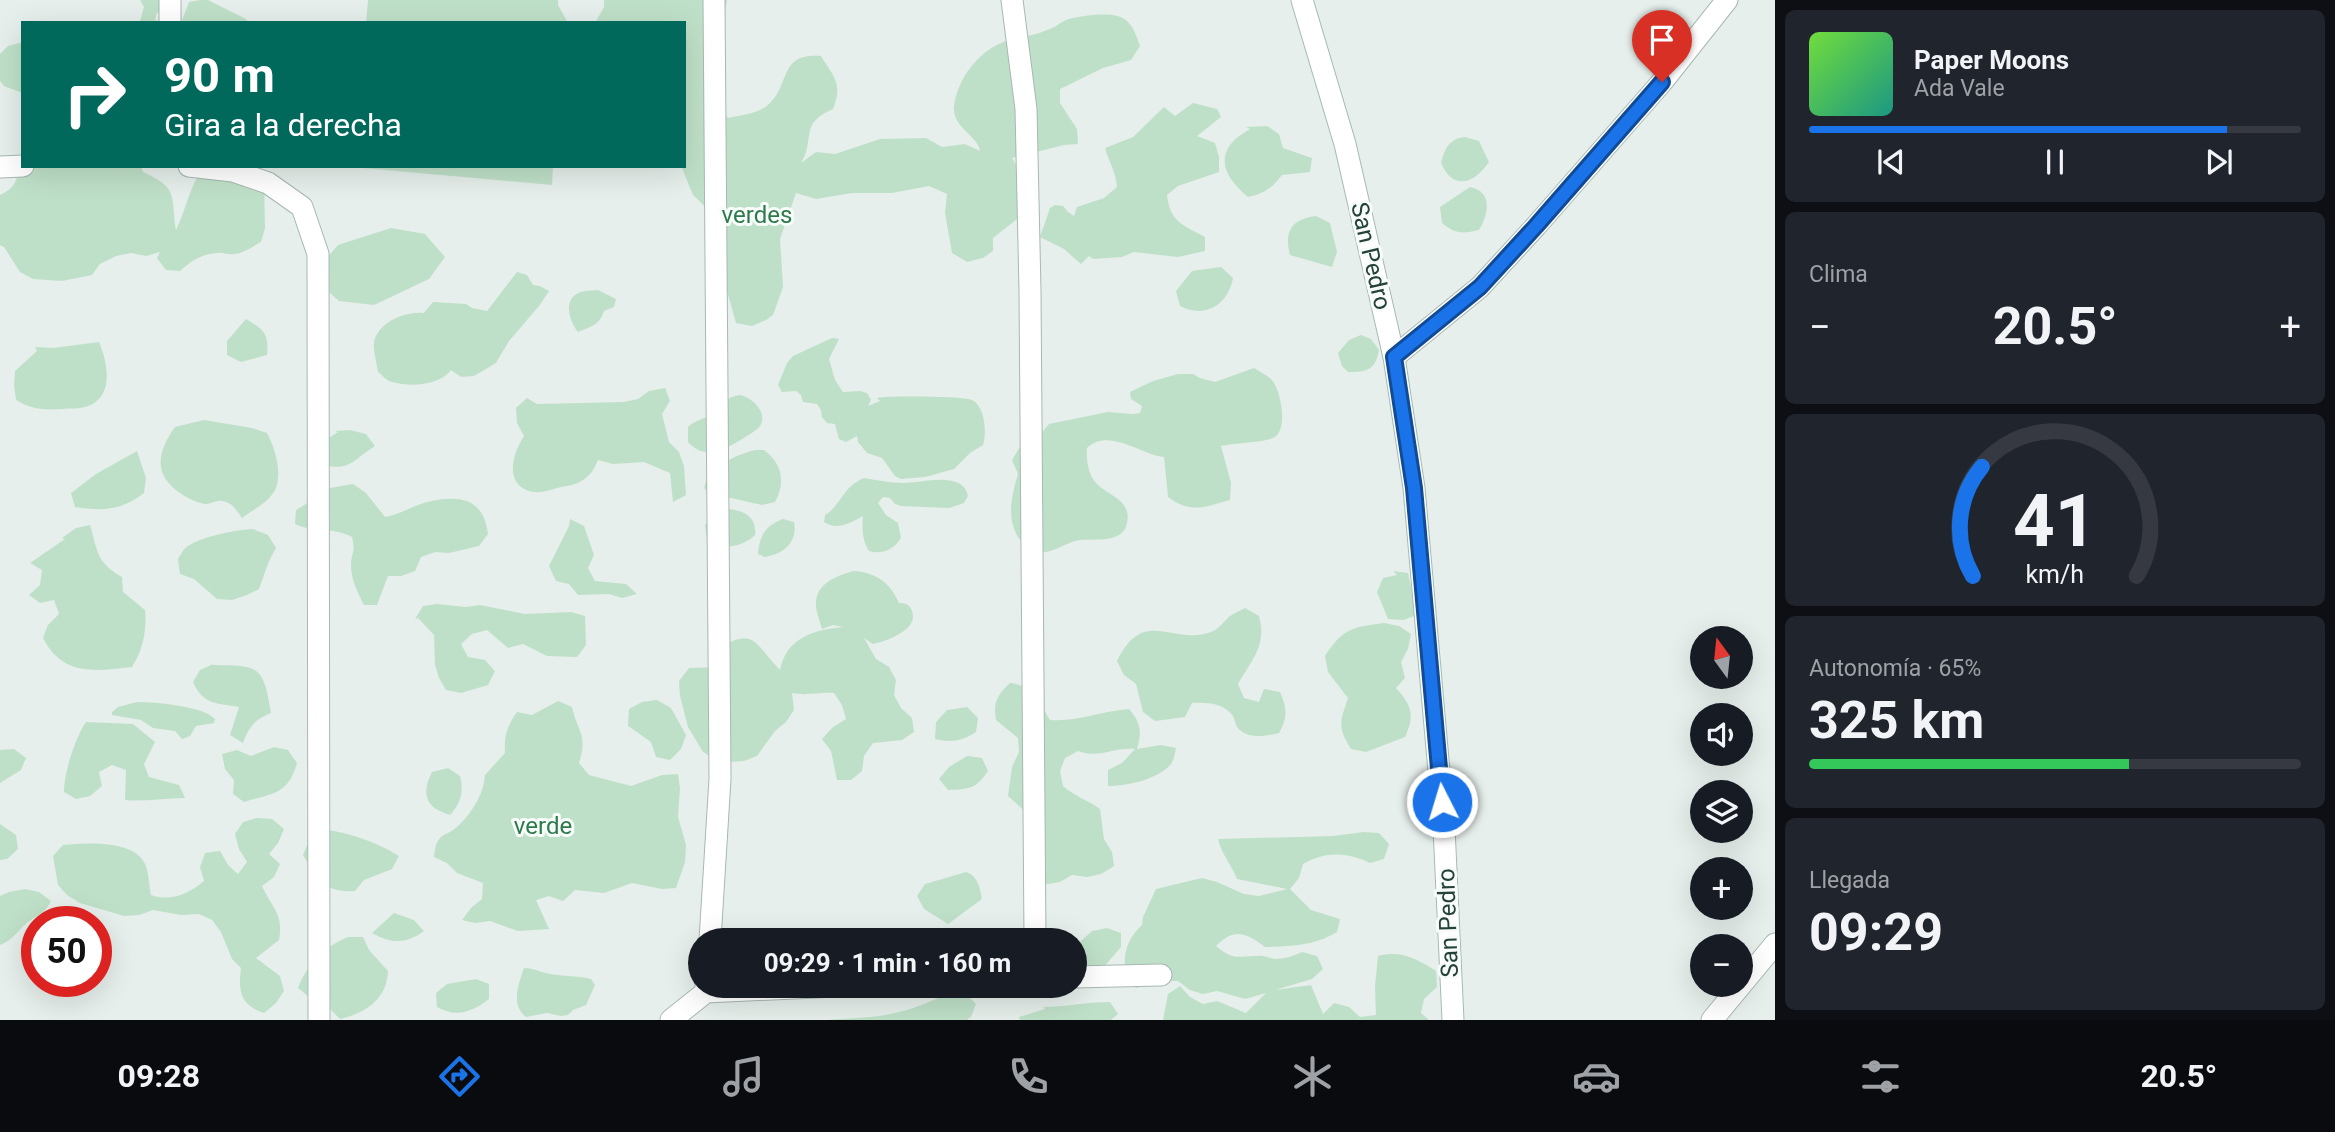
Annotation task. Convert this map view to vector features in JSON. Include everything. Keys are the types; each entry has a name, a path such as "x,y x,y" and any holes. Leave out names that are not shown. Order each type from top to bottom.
{"street":[{"path":"170,0 170,21"},
{"path":"711,928 720,779 714,0"},
{"path":"1012,0 1027,135 1035,928"},
{"name":"San Pedro","path":"1302,0 1345,144 1394,357 1414,488 1444,828 1453,1020"},
{"path":"1394,357 1480,287 1662,82 1727,0"},
{"path":"0,167 21,166"},
{"path":"207,168 233,171 268,183 302,207 318,254 319,1020"},
{"path":"1753,971 1775,944"},
{"path":"1087,977 1161,975"},
{"path":"1712,1020 1731,997"},
{"path":"671,1020 695,998"}],"green space":[{"path":"140,0 166,0 165,7 157,13 157,21 140,21 144,7"},
{"path":"208,0 247,21 182,21 189,2"},
{"path":"368,0 558,0 567,21 366,21"},
{"name":"verdes","path":"604,0 727,0 711,90 728,118 750,114 765,107 776,96 791,65 807,56 821,56 836,81 836,100 833,109 815,120 811,126 801,163 816,152 835,154 880,139 926,138 942,147 965,144 980,151 975,140 954,114 956,96 971,66 996,45 1042,32 1066,20 1093,15 1118,16 1129,23 1140,46 1131,60 1103,68 1060,89 1060,103 1077,129 1078,144 1012,158 1024,178 1021,216 993,238 993,251 983,258 967,262 952,253 945,213 947,194 929,186 892,193 852,193 816,199 796,193 780,239 783,287 773,315 752,326 736,323 722,273 724,225 693,195 682,168 686,168 686,21 596,21 604,7"},
{"path":"21,43 20,92 4,86 0,81 0,54 8,46"},
{"path":"1193,103 1217,109 1221,117 1197,136 1215,143 1219,172 1178,186 1167,195 1171,211 1179,222 1205,237 1205,251 1178,257 1134,252 1122,257 1093,259 1089,256 1081,264 1064,249 1040,237 1050,208 1055,205 1063,206 1074,216 1077,207 1104,198 1117,187 1105,148 1133,137 1164,107 1175,116"},
{"path":"1267,126 1279,134 1283,148 1312,158 1310,172 1282,175 1267,190 1248,197 1226,170 1226,153 1238,137 1250,129 1246,127"},
{"path":"1465,137 1479,141 1489,162 1477,175 1458,181 1451,178 1441,163 1448,145"},
{"path":"19,164 21,168 142,168 143,172 168,188 173,201 176,230 198,176 264,182 265,228 261,242 248,250 202,256 180,271 166,270 157,258 160,252 146,256 131,253 116,256 100,264 92,275 62,281 33,279 20,272 0,245 0,195 15,183"},
{"path":"363,168 553,168 552,185"},
{"path":"1470,187 1478,190 1486,199 1485,218 1479,230 1455,231 1442,223 1440,207"},
{"path":"1316,216 1330,223 1337,252 1332,267 1290,255 1288,240 1291,228 1301,220"},
{"path":"391,228 425,234 445,257 429,279 374,305 339,301 316,280 326,259 338,245"},
{"path":"1221,267 1233,278 1221,302 1214,307 1198,311 1180,306 1176,291 1192,271"},
{"path":"517,272 527,275 533,285 549,291 509,341 496,363 474,376 461,377 451,370 432,382 415,385 390,381 378,372 374,343 386,324 401,316 424,313 433,302 466,304 487,311"},
{"path":"598,290 616,299 614,307 604,311 594,325 578,332 570,316 571,299 581,292"},
{"path":"246,319 264,333 267,355 241,362 227,355 227,341"},
{"path":"1361,335 1371,339 1379,350 1377,357 1370,368 1348,372 1342,366 1338,353 1349,340"},
{"path":"832,338 839,339 829,359 835,380 843,392 867,393 871,400 868,406 880,401 877,398 884,397 972,400 980,408 984,420 983,445 970,453 954,469 925,477 901,479 895,476 882,458 867,453 858,442 857,436 846,442 839,439 835,424 827,423 817,404 803,402 796,391 782,392 778,385 787,363 793,356"},
{"path":"99,342 107,379 101,396 95,403 80,408 44,409 33,408 16,400 15,371 37,351 35,347 53,348"},
{"path":"1254,368 1270,378 1275,385 1282,409 1281,426 1271,439 1221,446 1231,483 1230,500 1198,508 1184,506 1168,497 1164,457 1105,440 1087,448 1088,467 1097,484 1118,499 1126,509 1128,515 1124,530 1112,538 1075,541 1043,552 1030,548 1018,537 1011,514 1018,474 1012,460 1020,447 1038,437 1049,424 1108,412 1140,413 1142,406 1131,399 1130,392 1153,381 1178,374 1193,374 1215,382"},
{"path":"665,388 670,401 662,414 669,442 679,452 684,466 686,495 673,502 670,473 644,462 613,464 598,460 587,477 580,482 544,491 534,492 518,484 514,477 514,460 524,436 517,423 516,408 527,398 537,404 624,402 638,399 649,391"},
{"path":"740,395 753,402 760,410 762,419 758,428 723,449 708,452 694,448 688,442 688,427 708,416 726,400"},
{"path":"204,420 267,433 273,446 278,467 278,481 274,493 242,518 229,503 218,501 206,504 196,501 171,486 165,478 162,453 175,427"},
{"path":"350,430 366,434 375,446 345,466 322,464 326,440 338,432 335,431"},
{"path":"755,450 764,450 778,467 781,480 775,502 762,505 709,493 704,488 711,473 717,468 732,458"},
{"path":"137,451 146,478 144,493 111,508 75,507 71,493 96,474"},
{"path":"864,478 898,483 950,480 965,488 968,496 964,503 949,508 901,506 890,498 883,497 878,503 886,515 898,523 901,538 888,550 874,552 869,551 865,543 863,516 839,526 824,522 825,515 835,507 846,491"},
{"path":"353,484 366,493 385,517 443,499 470,502 482,514 488,534 479,546 449,553 435,552 421,557 415,571 401,576 388,576 377,605 364,605 352,576 352,537 295,524 296,510 309,502 318,490"},
{"path":"727,509 739,511 752,519 755,535 744,543 732,546 707,540 705,525 709,519"},
{"path":"570,519 584,526 594,555 588,568 595,581 626,584 637,594 622,598 609,594 578,595 569,584 556,581 549,566"},
{"path":"783,519 794,522 791,542 778,553 765,557 758,554 764,532"},
{"path":"90,525 103,561 122,577 123,592 145,610 143,640 132,667 82,669 60,660 43,638 48,625 59,614 54,600 40,603 29,595 40,585 42,570 30,563 76,528"},
{"path":"253,529 268,535 276,548 259,589 232,600 217,599 194,579 180,574 178,559 194,542 229,532"},
{"path":"853,571 875,576 891,589 899,603 907,604 911,609 911,624 900,634 873,644 864,638 876,659 889,667 896,680 894,695 901,708 912,718 914,732 902,740 873,743 864,756 862,771 851,780 837,780 831,751 822,739 846,719 842,705 834,693 792,693 794,710 757,756 744,761 729,762 715,759 703,752 688,727 680,696 679,681 689,668 720,667 718,650 730,642 748,639 760,647 780,670 788,651 801,638 843,627 833,625 822,629 817,612 817,595 824,585"},
{"path":"1393,571 1408,573 1417,615 1403,620 1388,619 1377,592 1383,578 1397,575"},
{"path":"437,604 466,607 480,605 525,614 571,612 585,616 586,645 577,657 547,656 523,644 508,648 487,630 472,634 461,644 468,657 485,660 495,671 488,685 461,693 446,690 435,665 434,635 418,618 415,619 423,606"},
{"path":"1245,608 1259,616 1261,636 1257,652 1238,684 1244,698 1259,702 1264,689 1280,692 1286,712 1279,733 1257,736 1246,734 1237,727 1229,712 1209,703 1192,703 1185,717 1155,721 1143,712 1136,684 1124,675 1117,661 1127,645 1137,635 1147,631 1195,635 1208,633"},
{"path":"1384,623 1399,626 1411,634 1408,649 1401,662 1405,678 1396,688 1409,706 1410,723 1405,737 1366,752 1351,749 1341,724 1348,698 1328,672 1325,656 1337,640 1350,630"},
{"path":"213,664 249,668 256,671 265,685 271,713 253,724 243,743 230,735 239,707 206,699 193,682 200,670"},
{"path":"1010,683 1030,691 1050,720 1129,709 1139,728 1137,749 1161,745 1176,748 1171,764 1159,774 1142,781 1116,786 1108,786 1108,770 1122,763 1135,749 1093,754 1078,751 1065,758 1060,771 1063,786 1100,809 1104,839 1112,852 1114,866 1101,874 1087,877 1072,875 1060,882 1030,887 1029,815 1008,796 1012,767 1019,752 1018,738 996,720 995,714 997,700"},
{"path":"657,700 671,708 686,735 681,749 670,760 656,757 651,742 628,726 629,709 642,702"},
{"name":"verde","path":"558,701 572,707 583,746 579,763 589,775 631,786 662,775 678,774 678,817 686,845 685,862 676,888 662,889 632,883 604,893 575,890 563,901 549,896 536,900 549,929 518,931 490,921 475,923 462,920 482,899 483,883 457,873 447,863 434,857 437,842 455,829 473,808 480,795 485,775 505,753 507,731 517,712 532,715"},
{"path":"137,702 190,708 215,719 214,723 196,726 190,736 182,739 175,731 153,728 141,720 112,715 118,707"},
{"path":"967,707 978,718 976,732 957,740 935,739 936,722 947,710"},
{"path":"86,722 133,724 155,742 144,764 149,777 179,785 185,798 125,800 126,770 112,765 99,772 102,786 90,796 76,799 64,792 71,756"},
{"path":"274,747 288,750 297,763 289,781 278,791 244,802 233,794 234,780 225,769 222,754 237,750 251,756"},
{"path":"14,749 26,758 21,770 0,783 0,750"},
{"path":"967,756 982,758 988,771 971,787 948,790 939,779 949,767"},
{"name":"verde","path":"448,768 460,776 462,787 457,806 450,815 430,804 426,793 432,772"},
{"path":"257,818 272,819 284,829 269,854 280,864 274,877 262,886 278,917 279,940 256,958 280,976 284,991 276,1003 264,1013 250,1006 242,996 241,968 232,959 221,932 212,920 199,914 181,915 153,910 124,916 112,912 112,906 80,903 58,885 53,856 63,845 109,845 132,851 141,857 147,869 151,895 165,898 179,896 204,881 200,867 205,853 220,851 228,865 238,874 247,862 239,849 235,834 243,822"},
{"path":"0,824 16,835 18,849 7,859 0,860"},
{"path":"311,828 357,837 399,856 392,869 364,880 355,891 336,890 318,878 303,855 314,829"},
{"path":"1379,833 1389,844 1384,859 1370,863 1345,855 1320,857 1303,864 1299,878 1290,889 1311,910 1340,919 1337,932 1311,943 1265,947 1245,935 1234,934 1216,946 1236,957 1262,956 1279,959 1302,952 1317,956 1323,969 1312,979 1275,990 1311,985 1323,1014 1334,1003 1349,1007 1360,1017 1376,1015 1378,956 1394,954 1408,957 1436,971 1437,987 1424,999 1421,1013 1429,1020 1163,1020 1168,994 1180,986 1190,997 1203,1004 1217,1001 1246,1013 1266,993 1245,999 1217,991 1203,994 1190,990 1178,981 1164,981 1136,988 1130,981 1125,964 1127,947 1142,925 1156,889 1202,878 1244,894 1259,896 1287,889 1237,879 1218,839 1333,836"},
{"path":"966,872 976,879 982,899 948,924 924,909 917,896 925,884"},
{"path":"25,889 39,892 51,901 47,906 21,906 21,929 0,945 0,896"},
{"path":"394,913 414,920 424,931 398,941 372,933"},
{"path":"1107,928 1121,933 1121,947 1103,968 1087,971 1087,936 1092,931"},
{"path":"348,937 363,937 369,950 388,971 384,989 373,1003 358,1013 340,1019 323,997 309,997 298,988 317,957"},
{"path":"524,968 591,979 595,985 586,1005 568,1015 547,1013 526,1017 517,1000"},
{"path":"476,979 489,984 489,999 464,1012 451,1012 437,1007 436,993 447,984"},
{"path":"940,998 970,998 976,1004 967,1020 828,1020 873,1017 913,1008"},
{"path":"1110,1002 1118,1014 1111,1020 1020,1020 1019,1017 1045,1009 1043,1007"}],"route":[{"path":"1442,802 1414,488 1394,357 1480,287 1662,82"}]}
